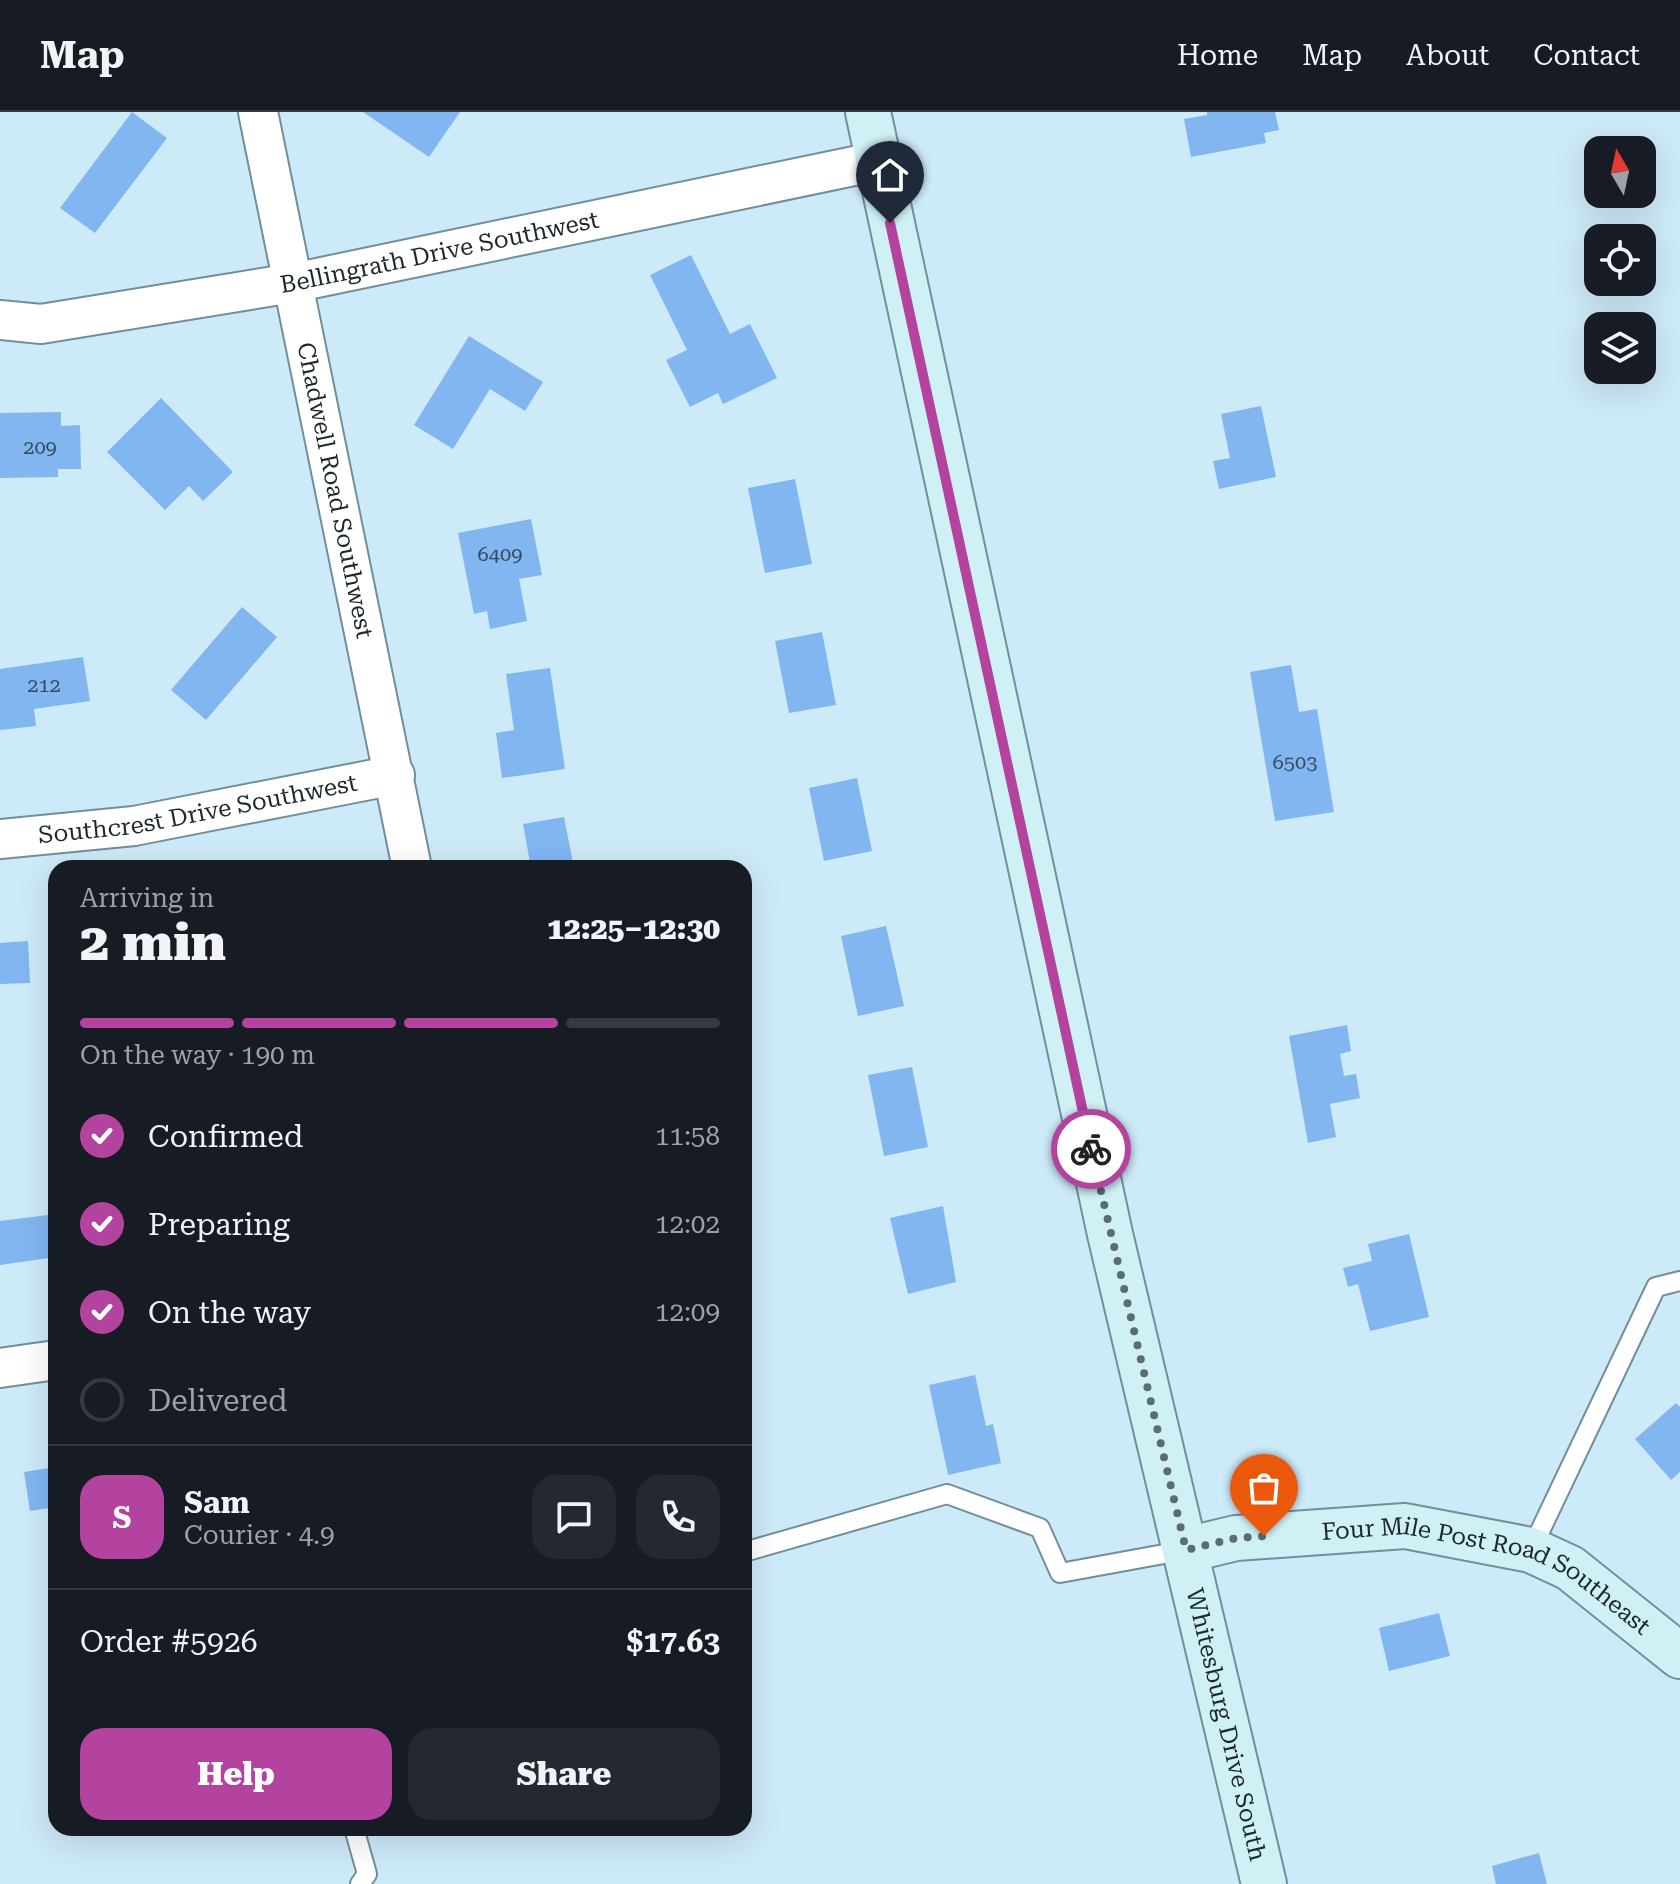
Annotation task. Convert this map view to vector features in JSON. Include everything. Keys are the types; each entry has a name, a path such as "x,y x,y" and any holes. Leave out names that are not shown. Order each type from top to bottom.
{"main road":[{"name":"Whitesburg Drive South","path":"868,112 1110,1234 1264,1884"},
{"name":"Four Mile Post Road Southeast","path":"1186,1550 1236,1538 1405,1526 1531,1550 1570,1568 1680,1656"}],"street":[{"name":"Chadwell Road Southwest","path":"258,112 411,860"},
{"name":"Bellingrath Drive Southwest","path":"0,320 41,324 293,283 878,161"},
{"name":"Southcrest Drive Southwest","path":"0,839 134,826 395,775"},
{"path":"0,1368 48,1361"}],"lane":[{"path":"1531,1550 1656,1287 1680,1281"},
{"path":"752,1550 947,1494 1040,1528 1060,1573 1186,1550"},
{"path":"356,1836 367,1874 360,1884"}],"building":[{"path":"132,112 167,138 95,233 60,208"},
{"path":"363,112 460,112 429,157"},
{"path":"1207,112 1275,112 1279,130 1264,133 1266,143 1191,157 1184,119 1207,115"},
{"path":"691,255 730,334 750,324 777,378 723,404 718,393 690,407 666,360 687,350 650,275"},
{"path":"469,336 543,382 525,411 490,389 453,449 414,425"},
{"path":"161,398 233,472 203,501 189,486 165,510 107,452"},
{"path":"1261,406 1276,477 1219,489 1213,461 1230,458 1221,414"},
{"path":"61,412 61,426 80,425 81,469 58,469 58,477 0,478 0,413"},
{"path":"795,479 812,564 765,573 748,488"},
{"path":"531,519 542,575 519,579 527,621 490,629 487,611 474,614 458,533"},
{"path":"242,607 277,637 206,720 171,690"},
{"path":"822,632 836,705 789,713 775,641"},
{"path":"83,657 90,701 34,709 36,726 0,730 0,669"},
{"path":"1291,665 1299,712 1317,709 1334,812 1275,821 1250,672"},
{"path":"550,668 565,769 502,778 496,733 514,730 506,674"},
{"path":"857,778 872,851 824,861 809,788"},
{"path":"564,817 572,860 530,860 523,824"},
{"path":"886,926 904,1006 858,1016 841,936"},
{"path":"28,941 30,983 0,984 0,943"},
{"path":"1347,1025 1351,1051 1340,1054 1344,1076 1356,1074 1360,1098 1330,1104 1336,1137 1308,1143 1289,1036"},
{"path":"912,1067 928,1147 884,1156 868,1075"},
{"path":"943,1206 956,1282 908,1294 890,1218"},
{"path":"48,1215 48,1258 0,1265 0,1221"},
{"path":"1409,1234 1429,1317 1370,1331 1358,1284 1348,1287 1343,1268 1372,1261 1368,1244"},
{"path":"975,1375 986,1426 993,1424 1001,1463 948,1475 929,1385"},
{"path":"1676,1403 1680,1407 1680,1472 1671,1480 1635,1439"},
{"path":"48,1468 48,1508 30,1511 24,1472"},
{"path":"1439,1613 1450,1656 1389,1671 1379,1628"},
{"path":"1539,1853 1547,1884 1496,1884 1492,1866"}],"way so far":[{"path":"1091,1149 1186,1550 1236,1538 1264,1536"}],"route":[{"path":"890,223 1091,1149"}]}
